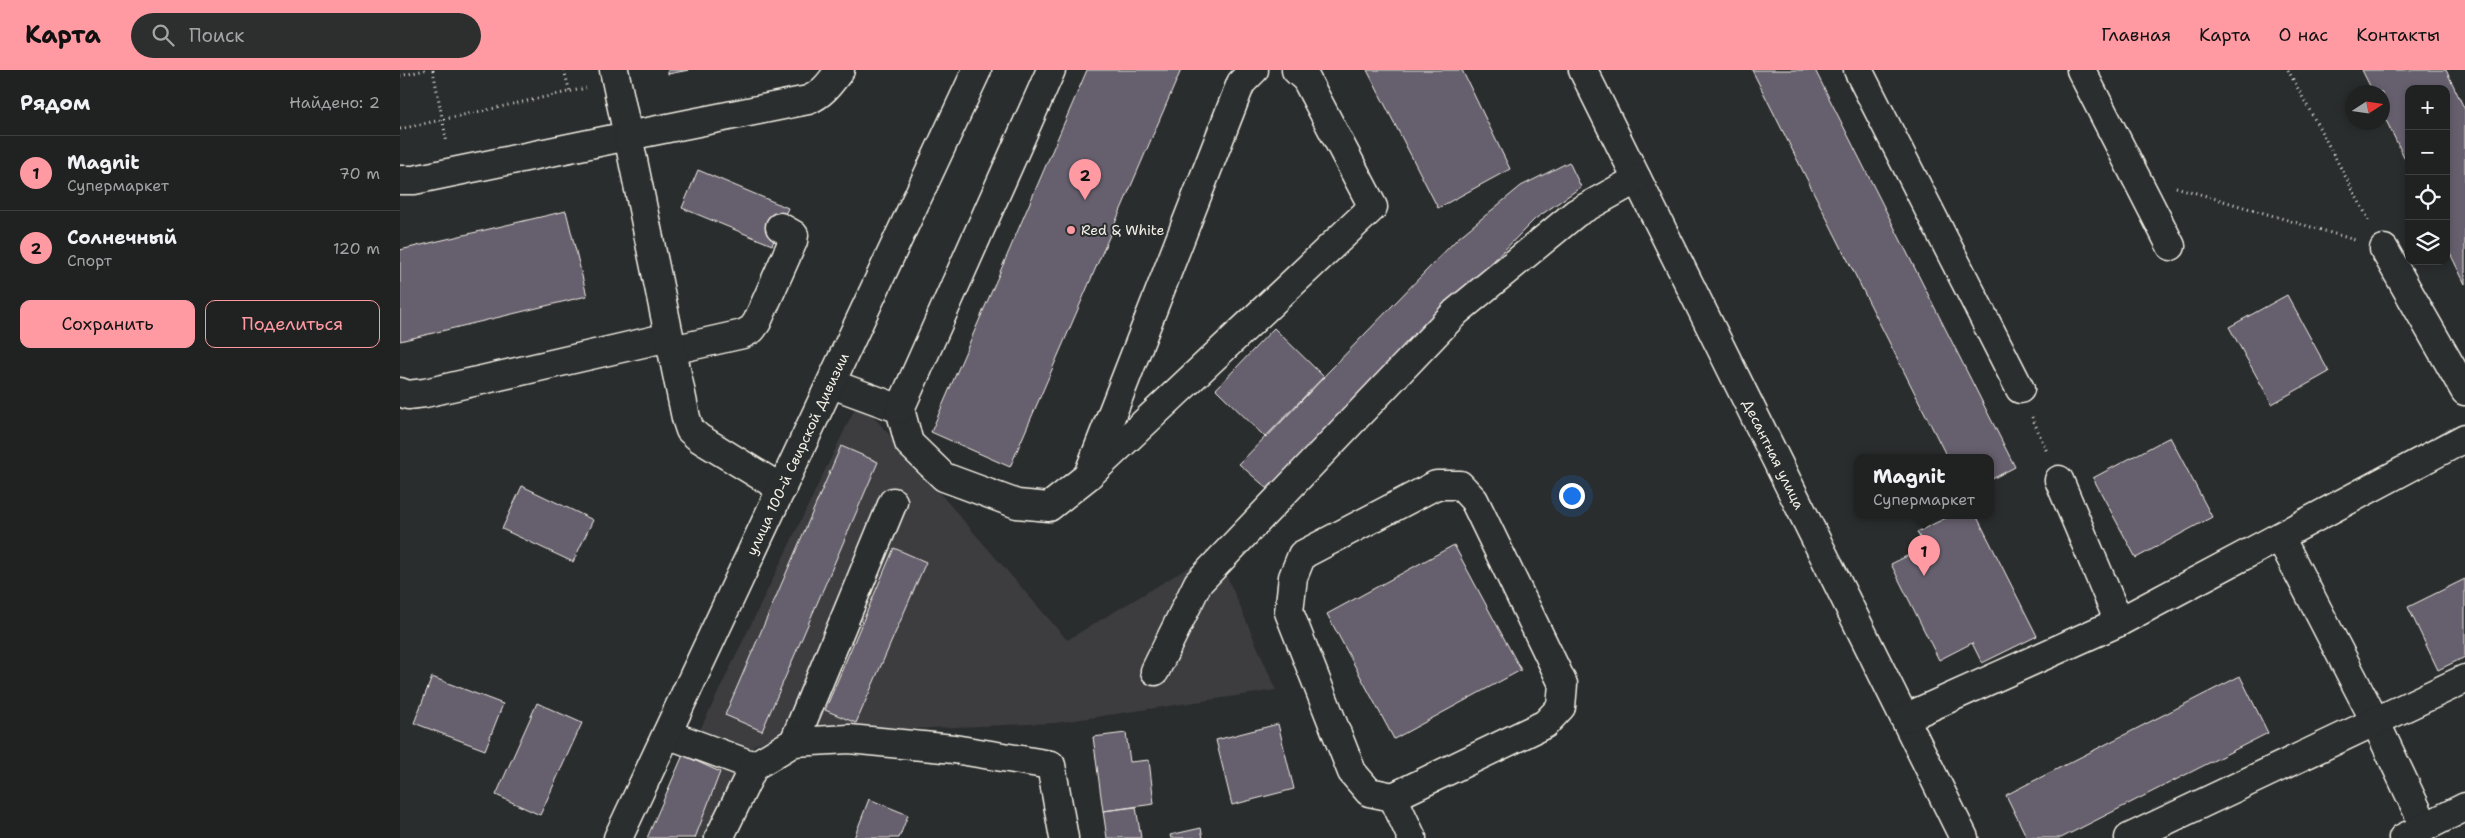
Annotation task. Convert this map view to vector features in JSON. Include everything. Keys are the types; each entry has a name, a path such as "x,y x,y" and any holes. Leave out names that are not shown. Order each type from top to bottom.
{"street":[{"path":"400,180 453,172 808,100 822,93 840,70"},
{"name":"улица 100-й Свирской Дивизии","path":"618,838 832,384 977,70"},
{"path":"1051,70 900,409 909,443 944,477 1016,504 1049,507 1088,476 1373,207 1306,79 1296,70"},
{"path":"1088,476 1241,84 1254,70"},
{"name":"Десантная улица","path":"1583,70 1964,838"},
{"path":"1858,70 2020,389"},
{"path":"2081,70 2171,246"},
{"path":"615,76 670,343 690,430 699,438 782,489"},
{"path":"1155,671 1198,583 1456,312 1576,214 1637,179"},
{"path":"400,392 408,395 425,393 670,343 743,334 752,329 758,322 793,241 794,235 780,227"},
{"path":"2384,249 2465,391"},
{"path":"832,384 900,409"},
{"path":"1905,718 2120,622 2465,438"},
{"path":"2059,480 2120,622"},
{"path":"1436,485 1460,485 1474,500 1563,684 1561,707 1545,724 1393,797 1369,792 1352,772 1289,612 1293,577 1302,555 1436,485"},
{"path":"794,742 893,502"},
{"path":"2280,537 2376,723 2414,832 2465,807"},
{"path":"2129,838 2376,723 2465,679"},
{"path":"667,734 754,766"},
{"path":"719,838 754,766 794,742 849,739 954,749 1051,765 1064,838"},
{"path":"1393,797 1412,838"}],"path":[{"path":"400,76 425,70"},
{"path":"433,70 453,172"},
{"path":"564,70 566,71 570,92"},
{"path":"2288,70 2384,249"},
{"path":"400,129 570,92 615,76"},
{"path":"2134,174 2384,249"},
{"path":"2020,389 2059,480"}],"shaded area":[{"path":"859,400 1067,640 1216,551 1276,690 1055,723 784,734 754,745 711,838 648,838"}],"building":[{"path":"668,70 689,70 668,74"},
{"path":"1087,70 1181,70 1010,467 931,432"},
{"path":"1367,70 1462,70 1510,169 1438,208"},
{"path":"1752,70 1815,70 2015,467 1994,478 1994,454 1945,454"},
{"path":"2362,70 2446,70 2465,110 2465,284 2450,253 2450,85 2405,85 2405,159 2390,128 2390,85 2370,85"},
{"path":"1569,162 1581,187 1535,219 1268,489 1239,464 1458,238 1521,186"},
{"path":"698,170 788,208 772,245 682,208"},
{"path":"566,211 587,296 400,341 400,250"},
{"path":"2287,295 2329,372 2272,404 2229,327"},
{"path":"1274,328 1324,377 1266,438 1216,389"},
{"path":"2170,437 2212,517 2136,558 2093,478"},
{"path":"841,446 878,462 762,731 725,715"},
{"path":"522,486 593,520 573,562 502,529"},
{"path":"1944,519 1978,519 2037,636 1982,663 1972,643 1939,660 1891,564 1925,547 1917,532"},
{"path":"1454,545 1521,670 1394,739 1327,614"},
{"path":"894,548 926,562 856,723 825,710"},
{"path":"2465,579 2465,657 2438,670 2408,607"},
{"path":"2240,676 2268,733 2061,838 2027,838 2006,795"},
{"path":"432,677 503,704 485,750 414,723"},
{"path":"537,703 582,723 540,815 496,795"},
{"path":"1278,724 1294,789 1232,805 1216,740"},
{"path":"1126,733 1130,762 1149,760 1154,804 1103,811 1093,737"},
{"path":"683,755 720,772 695,838 647,838"},
{"path":"869,799 908,815 899,838 854,838"},
{"path":"1136,807 1141,838 1107,838 1103,811"},
{"path":"1201,828 1203,838 1171,838 1170,835"}],"place":[{"name":"Солнечный","path":"1085,200"},
{"name":"Red & White","path":"1071,230"},
{"name":"Magnit","path":"1924,576"}]}
